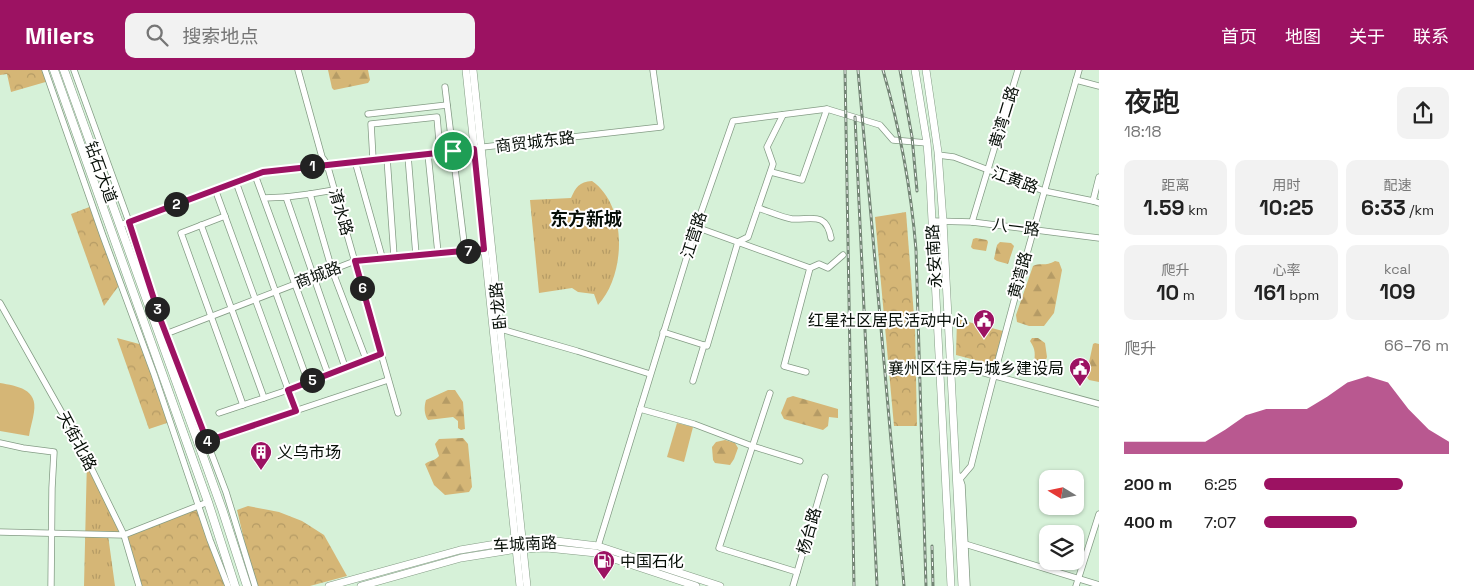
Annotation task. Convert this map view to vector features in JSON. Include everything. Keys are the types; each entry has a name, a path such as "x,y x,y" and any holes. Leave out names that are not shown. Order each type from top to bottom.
{"highway":[{"name":"钻石大道","path":"54,70 194,462 232,572 235,586"},
{"name":"钻石大道","path":"64,70 120,225 163,335 245,582"}],"main road":[{"name":"卧龙路","path":"466,70 501,329 520,546"},
{"name":"卧龙路","path":"473,70 484,249 520,546"},
{"name":"永安南路","path":"915,70 927,143 951,586"},
{"name":"永安南路","path":"926,70 938,155 943,221 962,586"},
{"path":"940,379 951,378"},
{"name":"车城南路","path":"361,586 461,558 548,540 598,546 720,586"},
{"path":"520,546 520,586"},
{"path":"520,546 527,586"},
{"name":"车城南路","path":"329,586 460,550 520,546 596,553 696,586"},
{"path":"229,586 232,572"},
{"path":"245,582 253,586"}],"street":[{"path":"45,70 198,506 229,586"},
{"path":"74,70 129,222 163,335 228,497 253,586"},
{"name":"淯水路","path":"298,70 398,413"},
{"name":"商贸城东路","path":"120,225 263,172 661,127 654,70"},
{"name":"黄湾二路","path":"972,222 1018,70"},
{"name":"黄湾路","path":"960,479 971,466 1032,229 1079,70"},
{"path":"1076,80 1099,86"},
{"path":"445,87 465,251"},
{"path":"368,114 448,105"},
{"path":"771,172 802,180 827,109"},
{"name":"江营路","path":"598,546 663,332 732,121 827,109 880,125 893,140 927,143"},
{"path":"663,332 707,346 738,242 748,237 771,172 773,164 767,147 783,115"},
{"path":"374,160 371,124 437,117 440,153"},
{"path":"88,137 97,133"},
{"path":"428,154 438,253"},
{"name":"江黄路","path":"938,155 954,157 1044,191 1096,202"},
{"path":"408,156 416,255"},
{"path":"387,158 394,256"},
{"path":"355,162 382,257"},
{"path":"79,167 88,164"},
{"path":"256,175 328,374"},
{"path":"1096,202 1099,177"},
{"path":"236,182 308,382"},
{"path":"215,189 296,411"},
{"path":"264,198 286,197 334,190"},
{"path":"310,194 332,270 366,359"},
{"path":"286,197 345,367"},
{"path":"758,208 791,219 814,218 823,221 829,227 830,238"},
{"path":"225,216 181,233 243,405"},
{"name":"八一路","path":"932,221 972,222 1099,238"},
{"path":"202,225 264,398"},
{"path":"696,228 810,268 819,264 828,268 844,254"},
{"name":"商城路","path":"163,335 355,261 484,249"},
{"path":"806,372 784,366 810,268"},
{"name":"天街北路","path":"0,303 80,443 124,535 139,586"},
{"path":"501,329 578,350 650,374"},
{"path":"693,381 704,345"},
{"path":"219,413 288,390 381,354"},
{"path":"951,364 1099,404"},
{"path":"198,443 388,380"},
{"path":"770,393 719,548 797,572"},
{"path":"163,403 172,400"},
{"path":"640,409 694,424 752,446 800,461"},
{"path":"0,443 54,452 51,586"},
{"path":"184,465 194,462"},
{"path":"956,467 962,484 968,586"},
{"name":"杨台路","path":"793,586 825,477"},
{"path":"223,512 228,497"},
{"path":"0,532 124,535 208,502"},
{"path":"1076,586 1099,514"},
{"path":"965,544 1099,585"}],"green space":[{"path":"0,70 45,70 49,81 11,92 7,74 0,75"},
{"path":"328,70 368,70 370,80 368,83 334,90"},
{"path":"592,181 604,192 612,207 617,223 619,241 618,259 614,276 607,292 598,305 594,294 578,292 572,288 539,293 530,200 571,198 578,186"},
{"path":"92,206 120,284 104,306 71,214"},
{"path":"906,212 915,329 917,426 894,426 875,217"},
{"path":"973,239 987,240 986,251 971,247"},
{"path":"1000,242 1011,243 1014,246 1008,264 994,259 997,245"},
{"path":"1055,261 1059,262 1062,270 1054,313 1044,326 1029,326 1017,322 1016,315 1033,266"},
{"path":"957,319 1003,331 994,365 956,355"},
{"path":"117,338 143,345 170,422 149,429"},
{"path":"1032,338 1038,338 1045,343 1047,357 1043,368 1040,369 1034,364 1035,352 1030,341"},
{"path":"1093,344 1099,344 1099,382 1089,380 1086,376"},
{"path":"0,383 19,387 33,398 34,412 29,436 0,431"},
{"path":"448,390 455,390 463,402 465,429 461,430 458,428 458,421 453,417 428,420 427,418 425,410 426,400"},
{"path":"793,396 838,409 838,418 829,417 828,426 823,430 784,419 781,413 787,398"},
{"path":"677,423 693,427 684,462 667,457"},
{"path":"463,438 468,444 472,487 469,492 445,495 434,485 425,464 439,456 435,444 439,439"},
{"path":"725,440 735,443 738,448 730,465 715,463 713,460 712,447 716,442"},
{"path":"87,459 124,535 108,535 115,586 84,586"},
{"path":"198,506 228,586 139,586 124,535"},
{"path":"248,506 279,512 302,521 324,535 347,576 310,586 255,586 237,510"}],"railway":[{"path":"845,70 854,586"},
{"path":"858,70 904,586"},
{"path":"883,70 895,114 904,159 916,250 926,586"},
{"path":"900,70 912,137 917,191"},
{"path":"855,117 877,586"},
{"path":"932,546 933,586"}],"place":[{"name":"红星社区居民活动中心","path":"984,339"},
{"name":"襄州区住房与城乡建设局","path":"1080,387"},
{"name":"义乌市场","path":"261,471"},
{"name":"中国石化","path":"604,580"}],"district":[{"name":"东方新城","path":"586,218"}],"route":[{"path":"474,149 484,249 355,261 381,354 288,390 296,411 207,441 161,321 129,222 263,172 453,151 474,149"}]}
